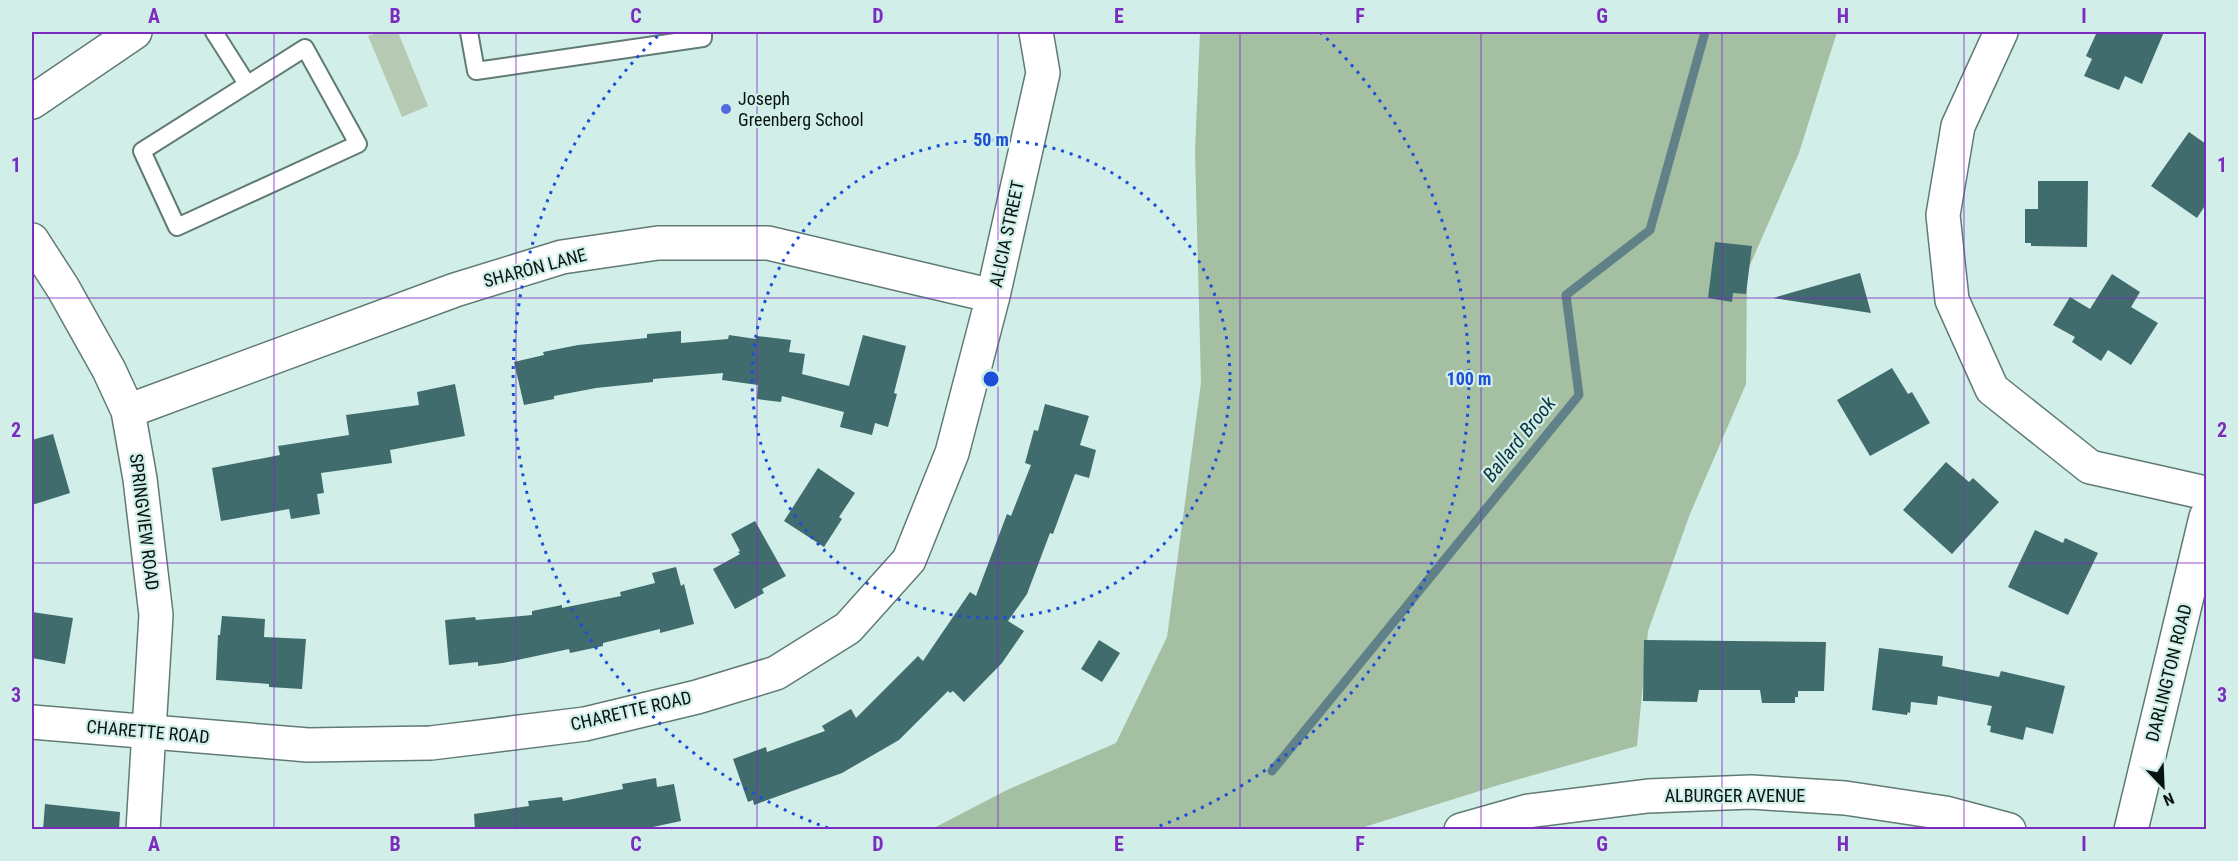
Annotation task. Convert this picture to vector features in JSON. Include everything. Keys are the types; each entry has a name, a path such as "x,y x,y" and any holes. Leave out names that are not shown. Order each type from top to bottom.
{"street":[{"path":"32,102 135,32"},
{"name":"ALICIA STREET","path":"993,296 1043,73 1036,32"},
{"path":"2001,32 1958,126 1943,214 1953,300 1992,389 2090,467 2206,493"},
{"name":"SPRINGVIEW ROAD","path":"32,240 104,359 128,411 140,479 156,615 143,830"},
{"name":"SHARON LANE","path":"128,411 455,290 562,257 658,243 768,243 993,296"},
{"name":"CHARETTE ROAD","path":"32,722 308,745 431,743 585,724 697,697 776,673 848,628 909,560 952,453 993,296"},
{"name":"DARLINGTON ROAD","path":"2131,830 2206,518"},
{"name":"ALBURGER AVENUE","path":"1461,830 1539,810 1648,796 1750,792 1845,798 1945,813 2009,830"}],"lane":[{"path":"214,32 247,84"},
{"path":"469,32 476,71 703,38 703,32"},
{"path":"305,48 358,144 177,227 142,151 247,84 305,48"}],"green space":[{"path":"380,32 398,32 428,106 402,117 368,36"},
{"path":"1200,32 1837,32 1799,153 1747,272 1746,384 1690,514 1648,631 1637,746 1502,784 1358,829 930,830 1007,790 1116,743 1167,637 1201,383 1195,151"}],"building":[{"path":"2097,32 2164,32 2142,84 2125,76 2119,90 2084,76 2092,59 2086,56"},
{"path":"2189,132 2206,144 2206,204 2197,218 2151,186"},
{"path":"2038,181 2088,181 2087,247 2031,246 2031,243 2025,243 2025,209 2038,209"},
{"path":"1715,242 1752,246 1746,294 1733,293 1732,302 1708,298"},
{"path":"1860,273 1871,313 1773,298"},
{"path":"2112,274 2140,292 2131,307 2158,323 2131,365 2108,350 2101,361 2072,342 2075,337 2053,325 2070,297 2090,309"},
{"path":"681,331 681,343 728,339 729,335 756,339 757,336 791,340 789,352 805,354 802,374 849,386 863,335 906,346 888,427 875,423 872,435 840,427 844,412 782,396 781,402 757,399 758,385 722,380 723,373 653,379 653,382 596,388 554,396 554,399 524,405 514,362 544,355 543,352 578,345 647,338 647,334"},
{"path":"1892,368 1908,394 1912,392 1930,423 1870,456 1837,400"},
{"path":"455,384 465,436 390,450 392,463 321,473 324,493 317,494 320,514 291,519 289,509 221,521 212,468 280,455 278,446 349,435 346,415 419,405 417,392"},
{"path":"1045,404 1089,416 1080,445 1096,450 1089,478 1075,474 1053,534 1050,533 1027,594 1008,621 1024,631 1002,663 964,702 953,691 950,693 948,691 899,740 842,773 754,805 753,800 748,802 733,759 766,747 767,752 825,731 822,726 851,709 856,718 918,656 923,661 970,592 976,596 1007,514 1011,516 1031,465 1025,463 1034,430 1038,431"},
{"path":"53,434 70,493 32,505 32,440"},
{"path":"1946,462 1969,482 1973,478 1999,502 1952,554 1903,510"},
{"path":"818,468 855,493 839,517 842,519 824,547 784,521"},
{"path":"755,521 786,576 762,589 764,593 735,609 713,569 740,554 731,534"},
{"path":"2035,530 2063,543 2065,538 2098,553 2068,615 2008,587"},
{"path":"676,567 681,586 684,584 694,624 660,633 660,629 570,653 569,649 503,663 478,666 478,662 449,665 445,620 532,615 532,611 562,605 562,608 621,596 620,592 655,583 652,573"},
{"path":"32,612 73,618 65,664 32,658"},
{"path":"222,616 265,619 264,637 306,639 302,689 216,680 218,635 220,635"},
{"path":"1099,640 1120,653 1102,682 1081,669"},
{"path":"1644,640 1826,642 1824,691 1798,691 1795,703 1762,703 1760,690 1699,690 1697,702 1643,701"},
{"path":"1879,648 1943,656 1942,666 1999,677 2001,671 2065,686 2053,734 2026,727 2023,740 1990,732 1991,726 1987,725 1992,706 1938,696 1937,705 1911,702 1910,713 1908,712 1907,715 1872,710"},
{"path":"656,778 657,787 674,784 681,821 639,830 475,830 474,814 529,806 528,801 562,797 563,801 623,789 622,784"},
{"path":"45,804 120,812 119,830 43,830"}],"waterway":[{"name":"Ballard Brook","path":"1272,771 1579,395 1566,295 1650,230 1705,32"}],"place":[{"name":"Joseph Greenberg School","path":"726,109"}]}
